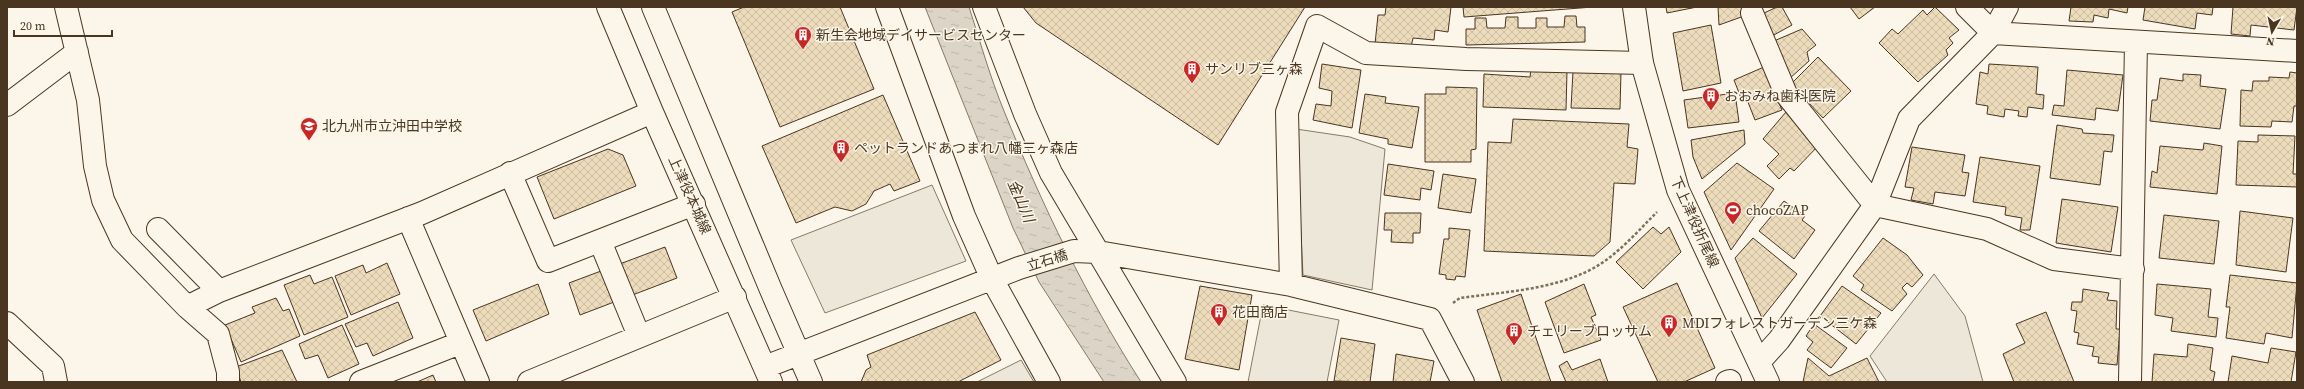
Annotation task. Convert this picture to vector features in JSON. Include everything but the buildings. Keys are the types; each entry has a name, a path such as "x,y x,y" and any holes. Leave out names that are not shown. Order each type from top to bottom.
{"street":[{"path":"66,7 88,100 95,166 103,200 122,240 186,307 218,334 228,372 228,382"},
{"name":"上津役本城線","path":"608,7 652,112 694,204 768,375"},
{"path":"653,7 770,290 800,354 811,382"},
{"path":"887,7 964,216 992,279 1049,382"},
{"path":"984,7 1025,114 1051,173 1175,382"},
{"name":"下上津役折尾線","path":"1634,7 1642,63 1678,190 1760,362 1768,382"},
{"path":"1966,7 1993,33 2297,51"},
{"path":"1760,362 1779,340 1875,205 1909,119 1993,33 2007,7"},
{"path":"1752,13 1786,94 1875,205 1987,229 2054,259 2133,269"},
{"path":"1291,285 1287,112 1317,26 1366,53 1466,59 1642,63"},
{"path":"2130,382 2136,42"},
{"path":"7,105 77,52"},
{"path":"186,307 219,291 408,218 652,112"},
{"path":"510,173 548,261 694,204"},
{"path":"408,218 460,343 478,382"},
{"path":"158,229 219,291"},
{"path":"600,241 639,336"},
{"name":"立石橋","path":"768,375 800,354 1019,268 1074,251 1098,252 1291,285 1430,319"},
{"path":"529,382 735,297"},
{"path":"1430,319 1463,382"},
{"path":"7,323 53,366 56,382"},
{"path":"361,382 460,343"}],"path":[{"path":"1430,319 1460,298 1539,287 1588,271 1621,248 1678,190"}],"shaded area":[{"path":"1296,129 1350,137 1385,149 1372,290 1303,275"},
{"path":"932,185 966,261 825,313 791,240"},
{"path":"1934,274 1965,316 1983,382 1887,382 1870,356"},
{"path":"1263,305 1339,320 1327,382 1248,382"},
{"path":"1021,360 1034,382 977,382"}],"water":[{"name":"金山川","path":"925,7 969,7 999,98 1034,181 1066,250 1102,317 1141,382 1104,382 1039,282 1013,228"}],"place":[{"name":"新生会地域デイサービスセンター","path":"803,50"},
{"name":"サンリブ三ヶ森","path":"1192,84"},
{"name":"おおみね歯科医院","path":"1711,111"},
{"name":"北九州市立沖田中学校","path":"309,141"},
{"name":"ペットランドあつまれ八幡三ヶ森店","path":"841,163"},
{"name":"chocoZAP","path":"1733,225"},
{"name":"花田商店","path":"1219,327"},
{"name":"MDIフォレストガーデン三ケ森","path":"1669,338"},
{"name":"チェリーブロッサム","path":"1514,346"}]}
